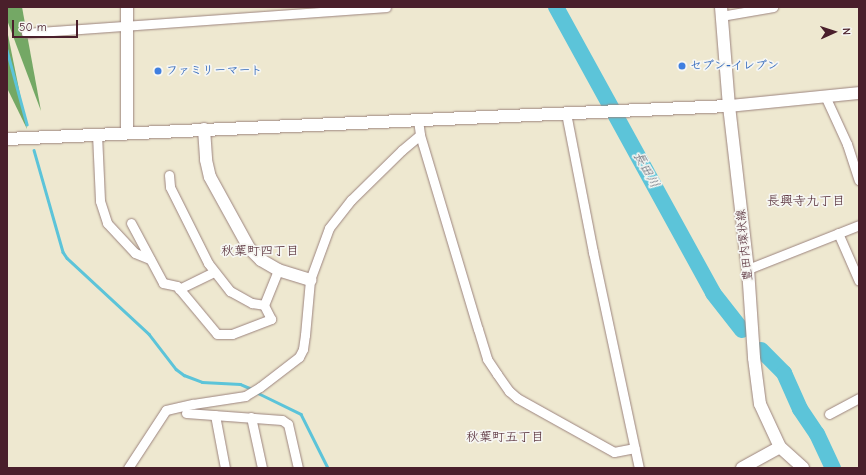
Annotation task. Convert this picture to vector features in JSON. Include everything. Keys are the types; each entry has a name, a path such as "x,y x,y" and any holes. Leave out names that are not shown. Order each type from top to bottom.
{"street":[{"path":"127,7 127,132"},
{"path":"26,33 127,27 386,7"},
{"path":"721,11 773,7"},
{"name":"豊田内環状線","path":"721,11 729,106 748,269 754,358 760,404 780,447 803,468"},
{"path":"7,139 127,132 524,117 566,112 605,112 729,106 859,93"},
{"path":"825,96 848,144 859,180"},
{"path":"566,112 593,252 639,468"},
{"path":"418,120 420,135 487,359 509,391 517,398 614,452 635,448"},
{"path":"204,129 206,160 210,177 236,222 242,238 249,248 261,260 278,270 310,280"},
{"path":"97,134 100,201 107,223 135,253 150,259"},
{"path":"128,468 166,410 193,404 240,397 260,387 294,361 303,349 310,280 329,228 337,216 402,150 420,135"},
{"path":"169,175 170,187 214,272 230,291 252,303 264,305"},
{"path":"130,223 163,283 177,286 216,334 232,334 271,319 264,305 278,270"},
{"path":"748,269 859,225"},
{"path":"838,233 859,281"},
{"path":"179,289 214,272"},
{"path":"829,414 859,398"},
{"path":"186,413 282,420 288,424 298,468"},
{"path":"215,415 225,468"},
{"path":"252,417 262,468"},
{"path":"742,468 780,447"}],"green space":[{"path":"7,7 22,7 41,111 7,20"},
{"path":"7,30 27,129 7,88"}],"waterway":[{"name":"長田川","path":"556,7 713,293 742,330"},
{"path":"7,50 27,124"},
{"path":"34,150 63,252 67,258 149,334 176,369 184,375 202,382 240,384 252,389"},
{"name":"長田川","path":"761,350 784,373 800,409 817,434 833,468"},
{"path":"256,392 301,414 328,468"}],"place":[{"name":"セブン-イレブン","path":"682,66"},
{"name":"ファミリーマート","path":"158,71"}],"district":[{"name":"長興寺九丁目","path":"806,201"},
{"name":"秋葉町四丁目","path":"260,251"},
{"name":"秋葉町五丁目","path":"505,437"}]}
